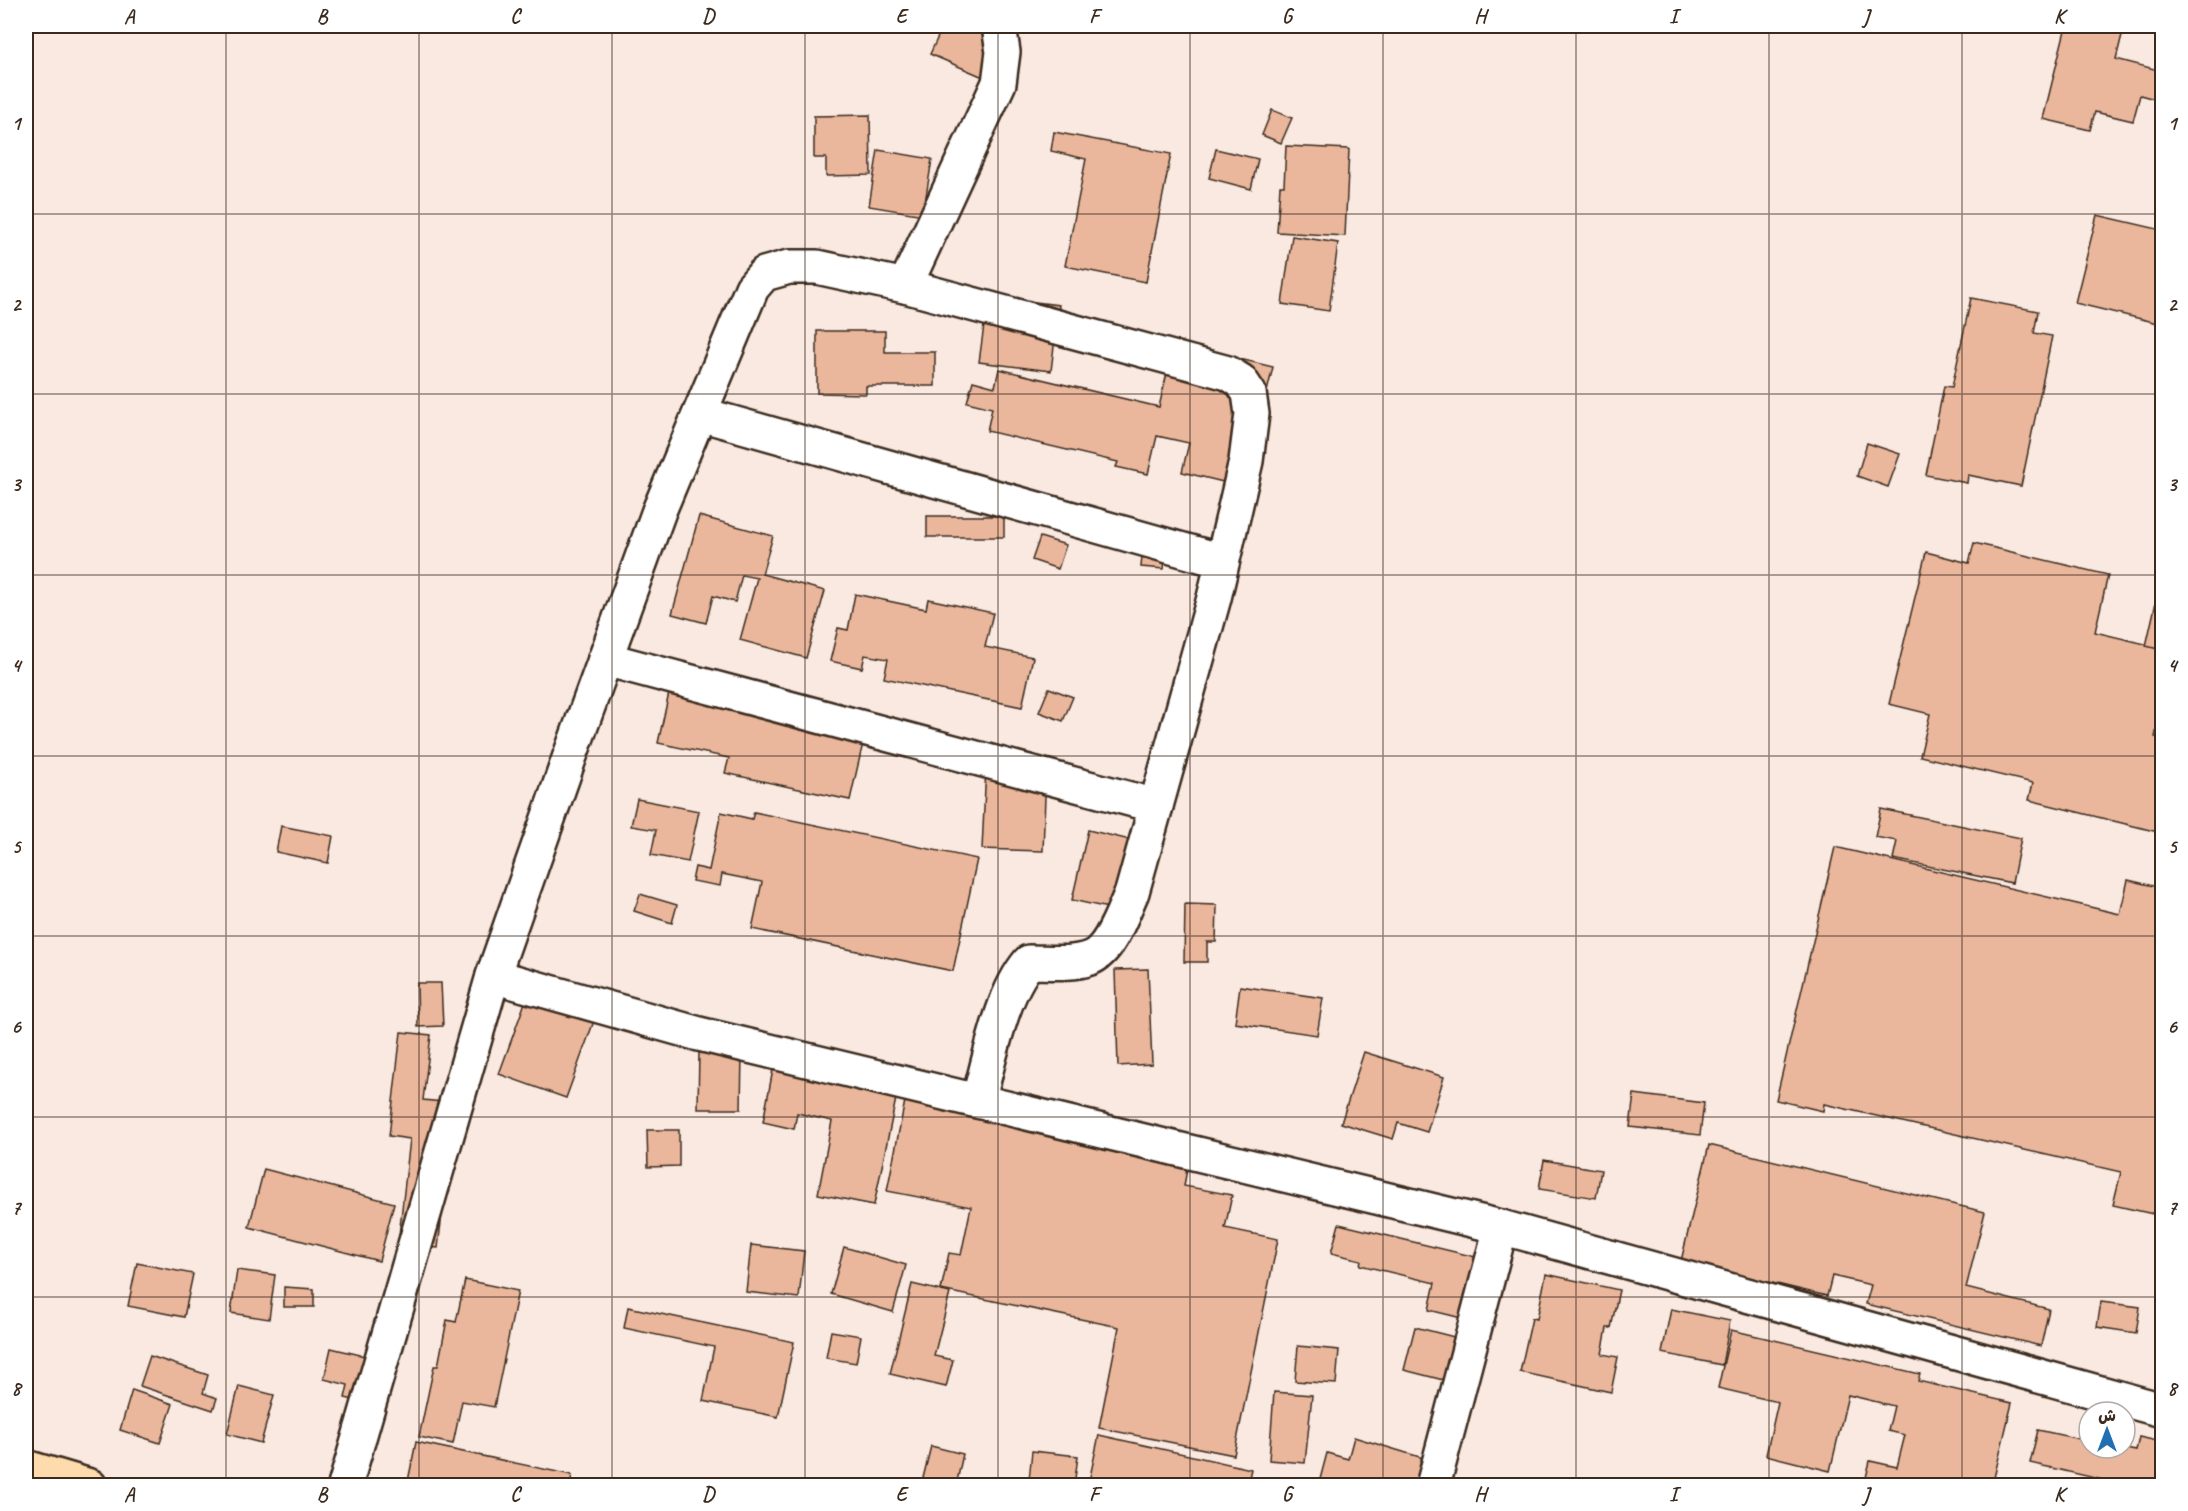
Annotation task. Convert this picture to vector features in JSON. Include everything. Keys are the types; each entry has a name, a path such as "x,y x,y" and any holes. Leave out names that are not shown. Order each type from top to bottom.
{"main road":[{"path":"26,1467 90,1485"}],"street":[{"path":"905,286 999,83 1003,52 999,26"},
{"path":"345,1485 493,976 605,659 659,511 752,288 765,274 789,267 817,267 905,286 1228,373 1240,381 1249,393 1252,414 1246,461 1222,561 1132,892 1112,938 1092,958 1074,962 1029,962 1018,976 1008,995 978,1101"},
{"path":"700,414 1222,561"},
{"path":"605,659 1156,806"},
{"path":"493,976 699,1034 1501,1227 2163,1410"},
{"path":"1433,1485 1501,1227"}],"building":[{"path":"943,26 1022,26 997,83 930,54"},
{"path":"2066,26 2101,26 2123,31 2116,59 2162,71 2162,101 2140,95 2133,121 2095,112 2090,130 2043,119"},
{"path":"1272,110 1292,118 1281,143 1262,135"},
{"path":"870,115 871,175 826,176 826,158 814,158 814,116"},
{"path":"1054,132 1171,154 1146,282 1065,266 1086,159 1051,151"},
{"path":"1286,146 1349,149 1345,236 1277,232 1280,186 1284,186"},
{"path":"1216,149 1258,159 1251,189 1209,178"},
{"path":"878,150 932,159 923,215 869,206"},
{"path":"2097,215 2162,230 2162,324 2075,303"},
{"path":"1292,236 1338,243 1329,311 1282,304"},
{"path":"988,296 1059,305 1051,371 979,362"},
{"path":"1971,298 2038,311 2034,333 2052,336 2021,486 1968,475 1967,483 1926,475 1944,386 1952,387"},
{"path":"817,331 885,331 885,352 935,352 935,386 866,386 866,394 817,393"},
{"path":"1174,343 1273,367 1244,487 1182,472 1189,443 1157,436 1148,474 1116,467 1118,462 987,431 992,408 967,402 973,381 995,387 999,369 1159,407"},
{"path":"1867,443 1900,454 1888,487 1857,476"},
{"path":"699,516 773,536 762,574 825,591 806,658 740,640 757,578 742,575 735,602 713,596 706,623 672,614"},
{"path":"927,516 1004,516 1004,537 927,537"},
{"path":"1145,526 1168,529 1164,569 1141,567"},
{"path":"1040,537 1066,545 1058,569 1032,560"},
{"path":"1974,543 2108,575 2095,632 2162,648 2162,706 2155,737 2162,739 2162,833 2029,800 2033,783 1920,756 1930,714 1889,704 1926,552 1969,563"},
{"path":"855,594 926,609 928,599 993,613 985,647 1033,657 1022,707 884,678 888,659 865,655 862,668 830,661 838,628 848,630"},
{"path":"2156,602 2162,603 2162,650 2146,646"},
{"path":"673,675 869,717 850,800 725,773 729,758 658,743"},
{"path":"1049,688 1073,697 1063,721 1039,712"},
{"path":"986,767 1046,769 1043,851 982,849"},
{"path":"637,799 699,811 688,862 651,855 656,830 631,826"},
{"path":"1881,809 2021,838 2012,883 1893,859 1897,841 1875,837"},
{"path":"721,812 752,819 754,812 977,859 953,971 752,929 762,882 722,874 720,886 692,881 695,867 709,870"},
{"path":"281,826 333,836 328,863 276,852"},
{"path":"1088,830 1147,844 1131,913 1072,900"},
{"path":"1835,847 2120,914 2128,880 2162,888 2162,1216 2113,1205 2121,1172 1824,1104 1823,1111 1776,1100"},
{"path":"640,894 677,905 672,923 634,911"},
{"path":"1185,904 1217,905 1216,942 1207,942 1207,962 1184,962"},
{"path":"1148,969 1152,1064 1118,1066 1115,970"},
{"path":"417,983 441,983 443,1026 418,1027"},
{"path":"531,986 598,1010 566,1098 499,1074"},
{"path":"1240,986 1323,998 1317,1035 1235,1023"},
{"path":"401,1032 431,1035 423,1100 443,1102 446,1180 438,1248 398,1244 410,1139 389,1136"},
{"path":"699,1052 742,1053 741,1109 698,1109"},
{"path":"1364,1052 1444,1077 1427,1132 1398,1123 1393,1139 1341,1123"},
{"path":"775,1059 899,1084 874,1205 818,1194 832,1121 797,1113 794,1129 763,1122"},
{"path":"1634,1094 1704,1103 1700,1135 1630,1127"},
{"path":"905,1101 1189,1158 1184,1186 1232,1195 1225,1228 1278,1239 1234,1455 1099,1428 1119,1327 941,1290 949,1253 961,1255 971,1207 887,1191"},
{"path":"647,1130 679,1130 679,1166 648,1167"},
{"path":"1709,1145 1985,1212 1966,1288 2049,1309 2041,1346 1866,1304 1871,1285 1832,1276 1827,1296 1681,1261"},
{"path":"1544,1160 1601,1170 1596,1198 1539,1189"},
{"path":"264,1169 394,1203 379,1261 249,1227"},
{"path":"1339,1224 1488,1260 1474,1321 1429,1310 1435,1283 1360,1265 1361,1260 1331,1253"},
{"path":"751,1245 804,1251 799,1298 746,1292"},
{"path":"844,1247 906,1265 893,1312 831,1294"},
{"path":"137,1263 193,1274 184,1317 128,1306"},
{"path":"237,1270 275,1275 269,1319 231,1313"},
{"path":"1546,1274 1619,1290 1611,1328 1607,1328 1602,1354 1618,1357 1611,1392 1520,1372 1532,1318 1537,1319"},
{"path":"465,1280 518,1291 494,1407 462,1401 453,1444 419,1437 434,1366 438,1366 447,1320 456,1322"},
{"path":"912,1284 950,1293 934,1356 953,1360 946,1387 890,1374"},
{"path":"284,1287 314,1289 314,1307 284,1307"},
{"path":"2101,1302 2140,1307 2136,1333 2097,1327"},
{"path":"628,1307 794,1342 778,1417 703,1401 714,1347 624,1328"},
{"path":"1671,1309 1730,1321 1722,1365 1662,1353"},
{"path":"1415,1327 1470,1341 1459,1384 1404,1370"},
{"path":"1731,1330 1920,1374 1918,1381 2012,1403 1992,1486 1864,1486 1870,1461 1897,1467 1905,1435 1888,1431 1894,1406 1848,1395 1830,1471 1766,1455 1778,1402 1718,1388"},
{"path":"831,1331 861,1336 856,1363 826,1358"},
{"path":"1298,1346 1339,1350 1336,1384 1295,1381"},
{"path":"331,1348 373,1358 399,1354 386,1408 345,1398 348,1385 324,1379"},
{"path":"150,1356 208,1375 203,1393 217,1398 213,1410 140,1386"},
{"path":"239,1386 274,1395 261,1443 227,1434"},
{"path":"132,1390 173,1404 160,1443 120,1430"},
{"path":"1274,1392 1312,1395 1305,1463 1269,1460"},
{"path":"2038,1430 2077,1438 2077,1460 2137,1460 2139,1437 2162,1442 2162,1486 2107,1486 2108,1481 2030,1463"},
{"path":"1099,1435 1251,1469 1247,1486 1088,1486"},
{"path":"1354,1437 1433,1461 1426,1486 1326,1486 1319,1483 1327,1453 1348,1459"},
{"path":"416,1442 572,1475 570,1486 407,1486"},
{"path":"931,1446 963,1454 956,1486 921,1486"},
{"path":"1032,1451 1078,1456 1074,1486 1029,1480"}]}
